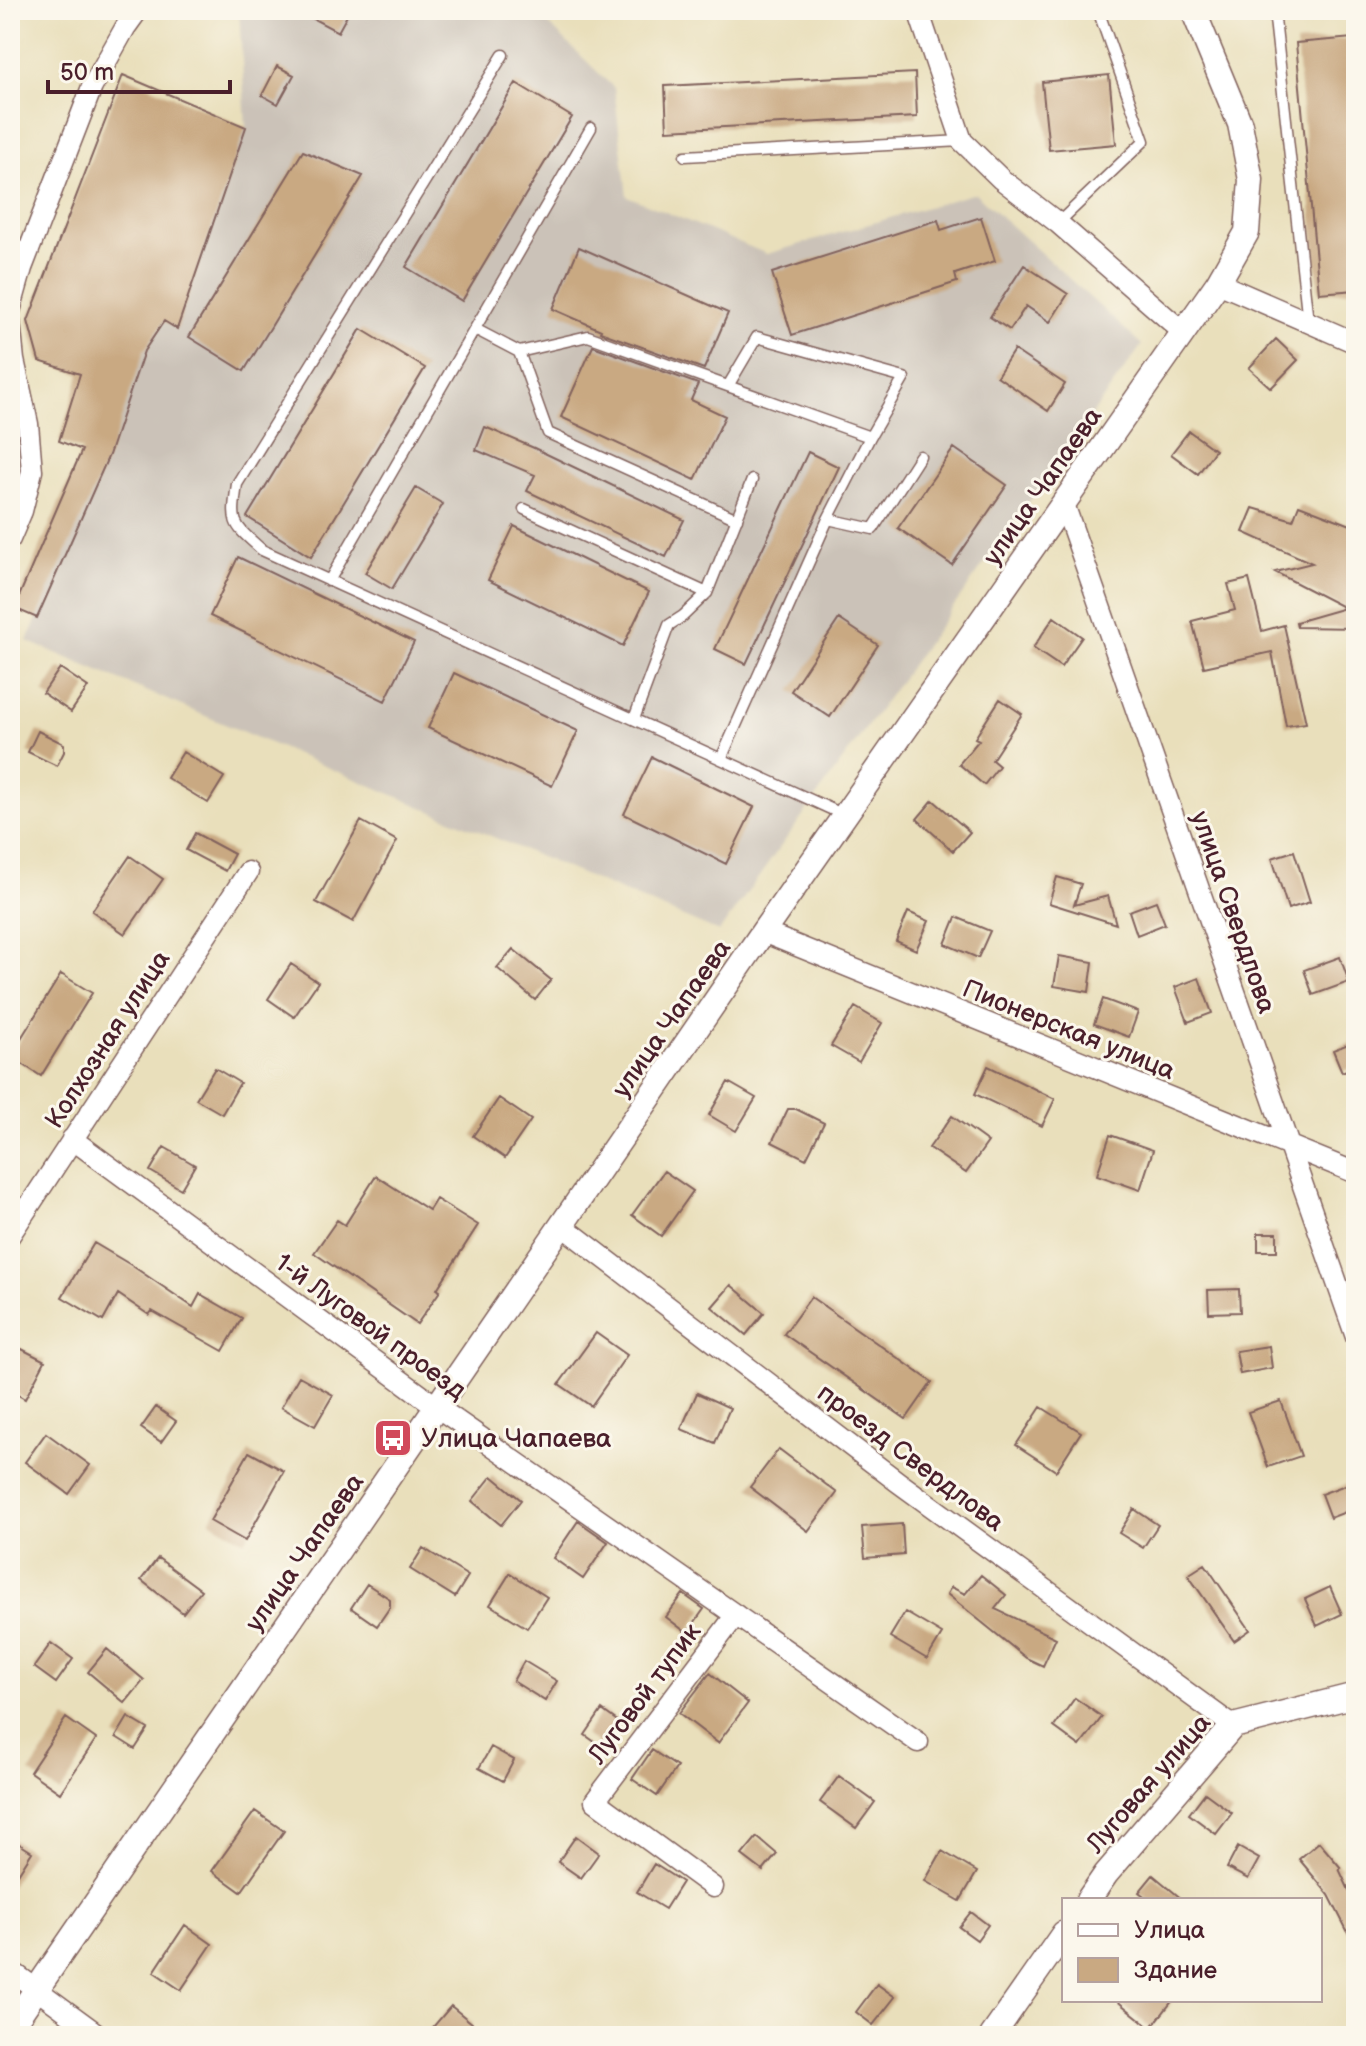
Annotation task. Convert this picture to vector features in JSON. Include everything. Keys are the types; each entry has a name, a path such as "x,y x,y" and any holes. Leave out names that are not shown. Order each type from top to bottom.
{"street":[{"path":"10,311 22,268 92,87 138,10"},
{"path":"918,10 962,141 1001,179 1058,223 1183,332"},
{"name":"улица Чапаева","path":"10,2028 763,932 1218,283 1247,232 1251,180 1240,124 1193,10"},
{"path":"1218,283 1356,343"},
{"path":"10,322 14,360 28,424 32,471 22,511 10,539"},
{"name":"улица Свердлова","path":"1064,504 1356,1337"},
{"name":"Колхозная улица","path":"10,1235 248,872"},
{"name":"Пионерская улица","path":"763,932 1356,1173"},
{"name":"1-й Луговой проезд","path":"72,1139 437,1407 918,1742"},
{"name":"проезд Свердлова","path":"561,1225 898,1482 1233,1726"},
{"name":"Луговой тупик","path":"713,1887 595,1801 736,1615"},
{"name":"Луговая улица","path":"1089,1898 1106,1874 1233,1726 1356,1695"},
{"path":"992,2036 1062,1936"},
{"path":"10,1970 100,2036"}],"lane":[{"path":"1058,223 1144,141 1098,10"},
{"path":"1274,10 1308,322"},
{"path":"503,55 237,484 233,511 237,527 262,550 845,816"},
{"path":"329,581 591,128"},
{"path":"685,156 962,141"},
{"path":"475,329 519,352 588,336 870,437"},
{"path":"721,759 828,519 904,378 757,337 728,386"},
{"path":"519,352 548,433 737,519"},
{"path":"828,519 873,529 920,456"},
{"path":"634,719 669,625 707,593 752,480"},
{"path":"524,509 707,593"}],"shaded area":[{"path":"239,10 534,10 614,88 627,196 767,254 975,193 1142,345 719,932 27,641 109,455 144,351 196,274 246,127"}],"building":[{"path":"297,10 350,10 338,32"},
{"path":"1353,38 1356,75 1356,290 1319,293 1296,43"},
{"path":"277,66 294,75 278,104 262,95"},
{"path":"915,73 917,117 667,130 665,86"},
{"path":"123,75 246,127 177,329 164,321 144,351 109,455 37,618 14,608 82,450 59,441 80,374 39,361 28,321"},
{"path":"1109,75 1116,144 1049,150 1042,82"},
{"path":"516,83 572,117 462,301 406,267"},
{"path":"303,151 363,176 244,371 189,337"},
{"path":"981,217 995,261 955,274 957,282 792,335 772,273 938,220 941,230"},
{"path":"579,247 728,313 704,369 600,332 553,309"},
{"path":"1024,265 1068,294 1050,322 1026,306 1010,330 990,317"},
{"path":"361,329 425,368 311,557 247,517"},
{"path":"1276,339 1298,360 1271,388 1249,368"},
{"path":"593,346 698,384 691,400 725,416 695,480 561,417"},
{"path":"1014,350 1065,384 1048,411 997,376"},
{"path":"485,427 684,520 666,557 527,491 535,475 476,450"},
{"path":"1189,431 1215,450 1198,474 1171,454"},
{"path":"954,448 1007,485 952,565 898,528"},
{"path":"808,452 839,467 746,664 715,649"},
{"path":"416,488 443,504 392,589 365,573"},
{"path":"1299,505 1356,527 1356,628 1297,627 1296,622 1345,608 1275,572 1312,563 1243,532 1253,508 1293,520"},
{"path":"514,526 649,592 623,646 488,580"},
{"path":"238,557 414,642 385,701 210,616"},
{"path":"1249,579 1262,631 1284,625 1306,723 1286,726 1272,652 1204,667 1192,621 1235,610 1228,584"},
{"path":"1054,617 1082,637 1061,667 1033,648"},
{"path":"839,619 878,645 830,717 791,691"},
{"path":"60,668 88,687 71,712 43,693"},
{"path":"454,673 578,731 552,786 428,728"},
{"path":"1000,699 1022,714 992,760 999,766 984,785 959,764 979,740 975,738"},
{"path":"38,731 64,744 64,752 57,766 28,752"},
{"path":"183,752 224,777 208,803 167,778"},
{"path":"652,757 754,807 726,864 624,814"},
{"path":"933,800 970,832 953,851 917,819"},
{"path":"361,821 397,841 353,922 316,902"},
{"path":"195,833 234,854 225,871 186,850"},
{"path":"1294,851 1310,902 1288,909 1272,858"},
{"path":"130,856 163,879 125,934 92,911"},
{"path":"1057,877 1081,884 1074,905 1108,896 1116,924 1049,903"},
{"path":"1156,901 1165,924 1137,935 1129,911"},
{"path":"908,912 929,921 916,950 896,941"},
{"path":"956,917 990,931 978,958 945,944"},
{"path":"513,949 551,980 535,1000 497,968"},
{"path":"1059,956 1093,962 1089,992 1054,986"},
{"path":"1340,957 1349,982 1313,995 1304,970"},
{"path":"291,964 318,982 294,1017 268,999"},
{"path":"61,974 92,993 41,1076 10,1056"},
{"path":"1199,978 1212,1013 1188,1022 1175,987"},
{"path":"1103,999 1138,1012 1129,1037 1094,1024"},
{"path":"855,1007 882,1023 859,1062 831,1046"},
{"path":"1356,1041 1356,1066 1342,1072 1333,1050"},
{"path":"988,1066 1055,1099 1042,1126 975,1094"},
{"path":"215,1068 240,1083 222,1114 196,1099"},
{"path":"728,1082 756,1098 736,1131 709,1115"},
{"path":"499,1098 531,1120 505,1158 473,1136"},
{"path":"788,1109 796,1109 824,1123 806,1159 772,1142"},
{"path":"952,1116 988,1142 966,1173 929,1148"},
{"path":"1110,1135 1153,1150 1140,1190 1097,1175"},
{"path":"164,1147 195,1165 181,1189 150,1171"},
{"path":"664,1171 693,1191 661,1236 632,1215"},
{"path":"376,1176 429,1210 436,1199 478,1225 417,1324 314,1253 337,1220 345,1225"},
{"path":"1258,1233 1277,1233 1277,1251 1258,1251"},
{"path":"94,1243 193,1307 200,1294 242,1318 223,1351 152,1311 149,1315 118,1294 103,1321 62,1297"},
{"path":"731,1285 764,1313 746,1335 712,1307"},
{"path":"1239,1289 1240,1312 1209,1313 1208,1290"},
{"path":"811,1297 932,1382 906,1419 784,1334"},
{"path":"596,1333 627,1355 591,1406 559,1384"},
{"path":"10,1343 45,1361 25,1399 10,1390"},
{"path":"1269,1346 1272,1368 1240,1374 1236,1351"},
{"path":"299,1376 333,1395 315,1426 281,1407"},
{"path":"697,1393 730,1408 715,1443 681,1429"},
{"path":"1281,1401 1301,1456 1268,1467 1248,1412"},
{"path":"156,1407 176,1421 161,1442 141,1428"},
{"path":"1041,1407 1081,1432 1056,1471 1016,1445"},
{"path":"46,1433 90,1465 69,1494 25,1462"},
{"path":"779,1449 837,1493 808,1531 750,1487"},
{"path":"249,1452 284,1471 245,1541 210,1521"},
{"path":"492,1476 521,1500 501,1525 472,1501"},
{"path":"1356,1481 1356,1508 1330,1518 1321,1494"},
{"path":"1134,1509 1158,1525 1143,1548 1119,1533"},
{"path":"578,1521 608,1542 583,1579 553,1558"},
{"path":"902,1524 904,1555 865,1558 862,1527"},
{"path":"423,1548 468,1576 455,1597 410,1569"},
{"path":"158,1558 201,1590 183,1613 141,1580"},
{"path":"1205,1564 1250,1630 1234,1641 1188,1575"},
{"path":"510,1573 547,1597 527,1628 490,1605"},
{"path":"981,1575 1006,1595 995,1609 1056,1638 1043,1666 1026,1658 947,1594 951,1587 965,1594"},
{"path":"367,1584 390,1599 390,1607 377,1626 351,1608"},
{"path":"1330,1587 1342,1614 1317,1626 1305,1599"},
{"path":"683,1594 704,1609 687,1633 666,1617"},
{"path":"905,1612 942,1634 927,1659 890,1637"},
{"path":"51,1643 73,1659 56,1683 34,1667"},
{"path":"107,1649 144,1680 125,1703 88,1672"},
{"path":"524,1661 557,1681 545,1701 513,1681"},
{"path":"710,1673 748,1703 718,1743 679,1713"},
{"path":"1075,1698 1102,1717 1080,1746 1054,1727"},
{"path":"602,1710 620,1723 602,1747 585,1735"},
{"path":"128,1717 148,1729 135,1749 116,1737"},
{"path":"66,1718 96,1739 60,1793 30,1772"},
{"path":"491,1747 514,1760 503,1781 479,1768"},
{"path":"652,1750 677,1767 657,1796 632,1779"},
{"path":"839,1776 875,1802 856,1828 820,1802"},
{"path":"1205,1793 1232,1813 1216,1834 1189,1814"},
{"path":"255,1811 284,1831 241,1892 212,1871"},
{"path":"576,1836 599,1853 581,1878 558,1862"},
{"path":"757,1837 777,1854 763,1871 742,1855"},
{"path":"10,1838 32,1852 10,1887"},
{"path":"1319,1842 1341,1868 1356,1905 1356,1948 1329,1895 1299,1859"},
{"path":"1238,1847 1259,1859 1248,1879 1227,1868"},
{"path":"942,1851 977,1872 960,1901 925,1881"},
{"path":"654,1864 682,1882 665,1909 637,1892"},
{"path":"1153,1875 1181,1898 1146,1898 1139,1892"},
{"path":"971,1912 988,1925 977,1940 959,1927"},
{"path":"185,1925 212,1944 181,1990 154,1972"},
{"path":"877,1984 895,1997 873,2025 856,2012"},
{"path":"1118,2002 1171,2002 1151,2028"},
{"path":"451,2006 473,2024 464,2036 444,2036 433,2027"}],"place":[{"name":"Улица Чапаева","path":"393,1438"}]}
